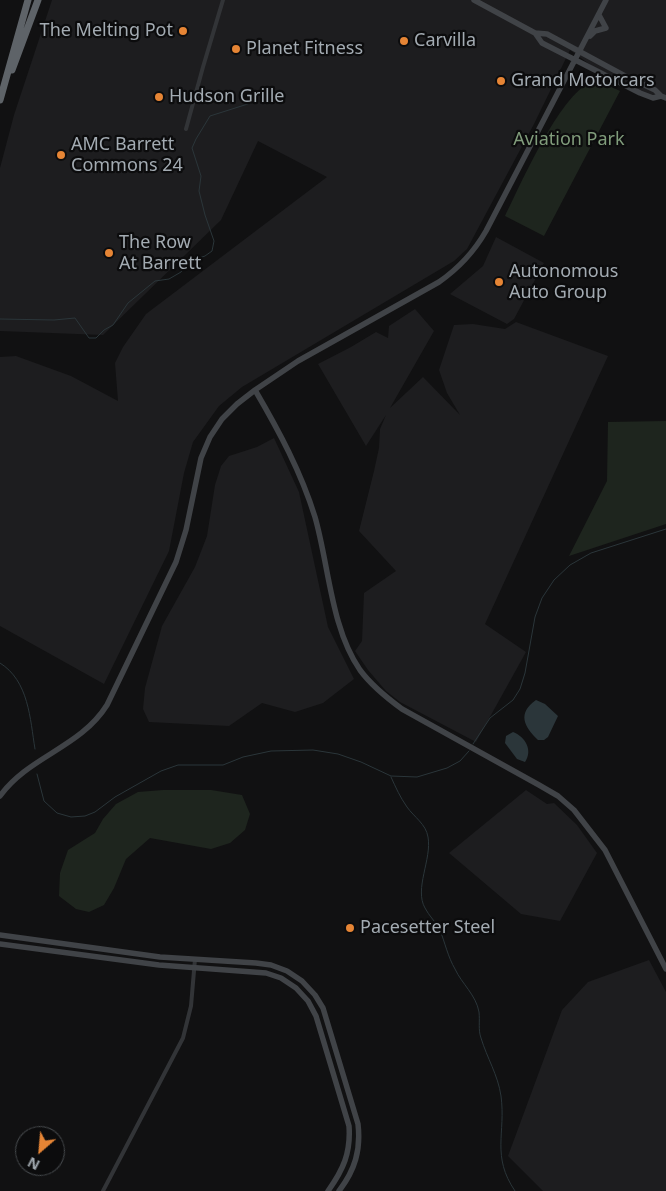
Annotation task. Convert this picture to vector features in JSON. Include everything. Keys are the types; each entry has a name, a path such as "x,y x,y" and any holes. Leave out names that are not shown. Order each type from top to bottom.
{"highway":[{"path":"0,100 28,0"},
{"path":"2,91 16,60 38,0"}],"street":[{"path":"186,129 223,0"},
{"path":"474,0 536,33 547,34 655,90 664,97"},
{"path":"0,796 23,771 80,736 96,721 107,705 176,562 186,530 198,466 206,444 222,419 255,390 298,361 439,282 467,258 486,231 606,0"},
{"path":"586,39 595,31 606,28 599,14"},
{"path":"536,33 542,43 640,94 653,98 664,97"},
{"path":"255,390 289,451 305,488 320,537 336,611 354,659 362,672 388,698 402,708 540,785 558,796 574,810 605,850 666,969"},
{"path":"1,936 109,950 256,963 278,967 302,981 319,1001 326,1016 356,1116 359,1135 356,1160 350,1175 339,1191"},
{"path":"0,944 195,968 255,972 274,975 296,988 313,1008 347,1117 350,1135 346,1160 339,1176 328,1191"},
{"path":"103,1191 183,1038 192,1006 195,959"}],"shaded area":[{"path":"52,0 666,0 666,101 611,80 570,50 534,124 467,249 454,261 242,387 219,406 193,442 184,473 169,551 104,684 0,626 0,357 16,356 71,376 118,401 115,363 123,347 146,314 327,177 258,141 221,220 103,335 0,331 0,168 14,115"},
{"name":"Autonomous Auto Group","path":"496,237 544,263 514,319 507,324 450,294 483,266"},
{"path":"415,309 434,331 390,408 423,377 460,415 447,393 439,370 454,325 473,324 505,329 516,322 608,356 485,624 526,652 476,742 400,702 386,691 355,651 362,641 364,593 396,571 359,531 379,448 380,429 386,415 366,446 318,364 376,332 388,338 389,326"},
{"path":"274,438 299,492 328,627 354,679 323,703 295,712 262,703 229,726 149,722 143,709 145,688 162,626 195,567 207,536 215,485 221,466 229,456 257,447"},
{"path":"536,700 545,704 558,716 548,737 544,740 538,740 533,735 525,720 526,710"},
{"path":"513,732 518,734 527,745 528,753 525,762 517,759 505,743 506,736"},
{"path":"526,790 547,804 554,803 577,825 597,853 560,921 521,914 449,853"},
{"path":"649,960 666,992 666,1191 543,1191 508,1156 562,1010 588,982"}],"green space":[{"name":"Aviation Park","path":"591,82 603,83 620,91 544,236 505,216 554,122 566,104 579,90"},
{"path":"666,421 666,524 569,556 607,481 608,422"},
{"path":"211,790 242,795 250,814 245,830 230,843 211,849 150,838 126,859 114,888 104,905 89,912 76,909 59,896 60,873 68,850 95,833 103,819 116,804 138,792"}],"waterway":[{"path":"0,319 54,320 75,318 89,338 96,338 113,325 128,303 155,281 169,279 181,272 188,262 205,256 212,251 214,241 199,191 201,176 192,148 210,116 251,103"},
{"path":"473,744 490,718 513,700 520,689 525,673 535,617 542,598 554,580 570,565 591,553 666,529"},
{"path":"0,663 10,671 22,690 29,713 35,749"},
{"path":"37,774 44,801 57,813 71,817 85,816 95,812 115,797 161,771 178,765 223,765 243,757 271,751 313,750 338,754 391,776 417,777 447,768 460,761 469,751"},
{"path":"391,777 410,811 427,832 429,846 422,883 422,900 427,911 437,924 448,955 472,995 479,1012 480,1035 501,1096 501,1155 503,1167 515,1191"}],"place":[{"name":"The Melting Pot","path":"183,31"},
{"name":"Carvilla","path":"404,41"},
{"name":"Planet Fitness","path":"236,49"},
{"name":"Grand Motorcars","path":"501,81"},
{"name":"Hudson Grille","path":"159,97"},
{"name":"AMC Barrett Commons 24","path":"61,155"},
{"name":"The Row At Barrett","path":"109,253"},
{"name":"Autonomous Auto Group","path":"499,282"},
{"name":"Pacesetter Steel","path":"350,928"}]}
